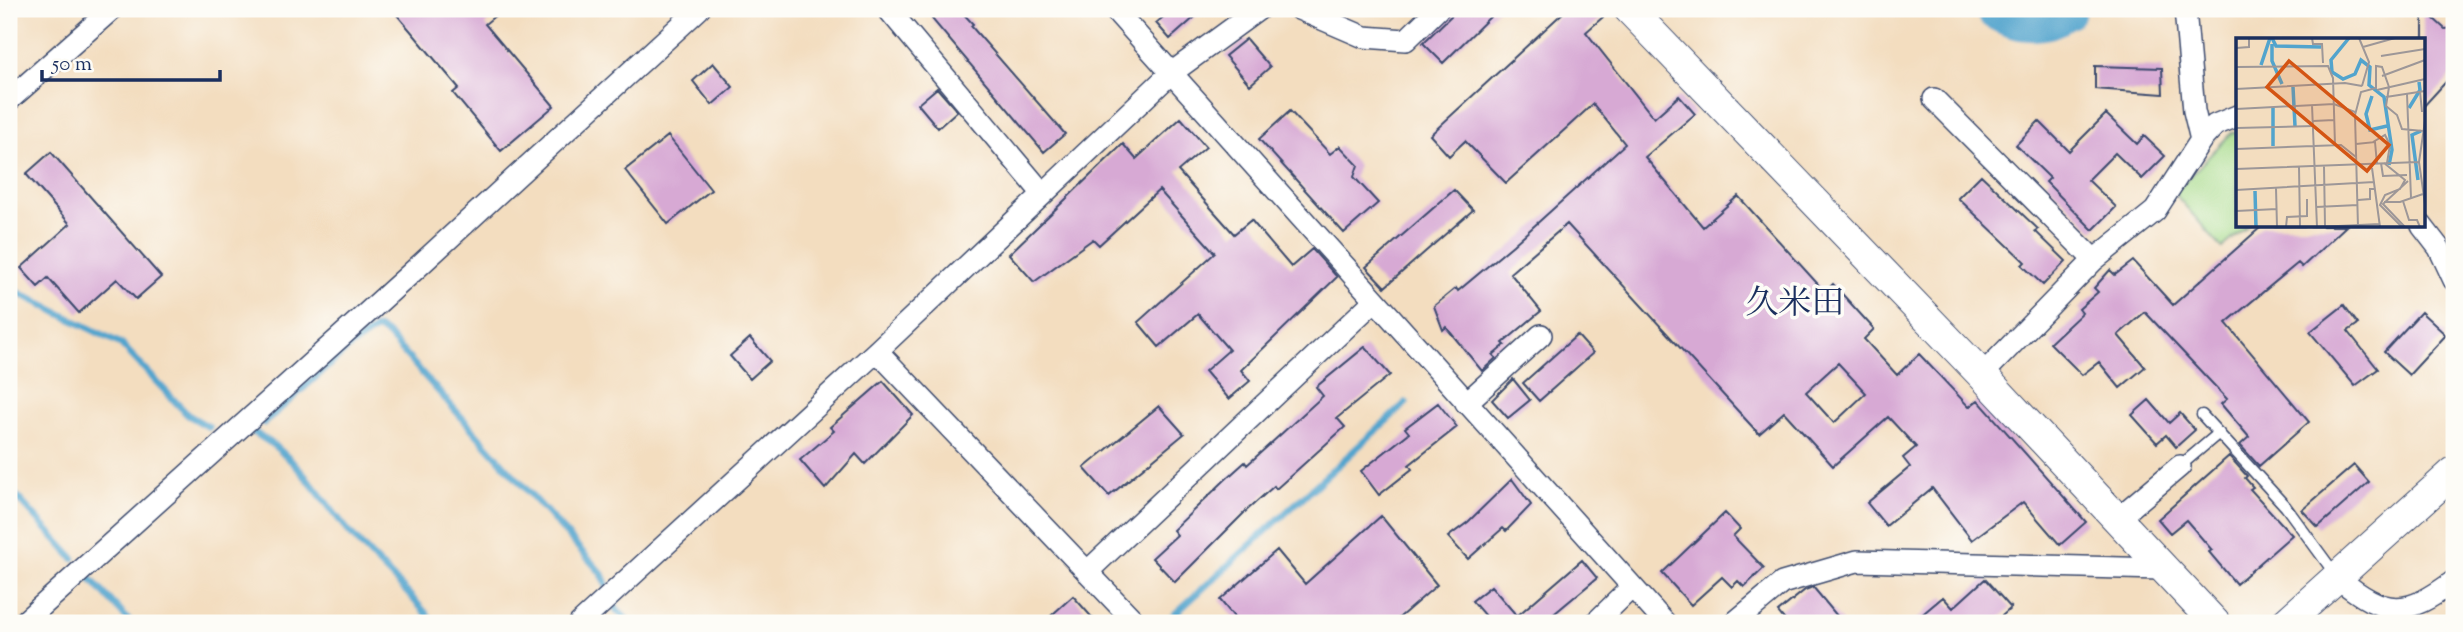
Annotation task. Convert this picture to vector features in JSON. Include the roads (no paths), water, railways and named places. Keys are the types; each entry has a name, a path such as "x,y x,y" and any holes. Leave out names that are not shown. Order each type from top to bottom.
{"street":[{"path":"9,100 112,9"},
{"path":"23,623 699,9"},
{"path":"888,9 1043,194"},
{"path":"1114,9 1665,623"},
{"path":"580,623 877,351 1170,74 1259,9"},
{"path":"1299,9 1364,37 1406,40 1438,9"},
{"path":"1629,9 1982,375 2161,569 2215,623"},
{"path":"2185,9 2185,33 2194,111 2202,140"},
{"path":"1934,99 2094,261"},
{"path":"1982,375 2094,261 2155,211 2215,125 2236,116"},
{"path":"2424,228 2439,248 2454,280"},
{"path":"1087,572 1374,301"},
{"path":"1466,403 1541,335"},
{"path":"877,351 1136,623"},
{"path":"2116,520 2180,467"},
{"path":"2286,623 2339,579 2454,472"},
{"path":"1734,623 1782,583 1857,561 2161,569"},
{"path":"2339,579 2363,598 2398,609 2426,602 2454,581"},
{"path":"1595,623 1632,587"}],"lane":[{"path":"2202,415 2286,507 2339,579"},
{"path":"2180,467 2219,433"}],"waterway":[{"path":"1996,9 2014,17 2031,20 2048,18 2066,9"},
{"path":"9,288 121,344 188,415 209,427"},
{"path":"264,423 352,345 377,328 388,335 602,574 616,609 630,623"},
{"path":"1165,623 1406,403"},
{"path":"245,428 277,448 304,474 350,533 434,623"},
{"path":"9,488 73,558"},
{"path":"89,577 131,623"}],"district":[{"name":"久米田","path":"1795,301"}]}
